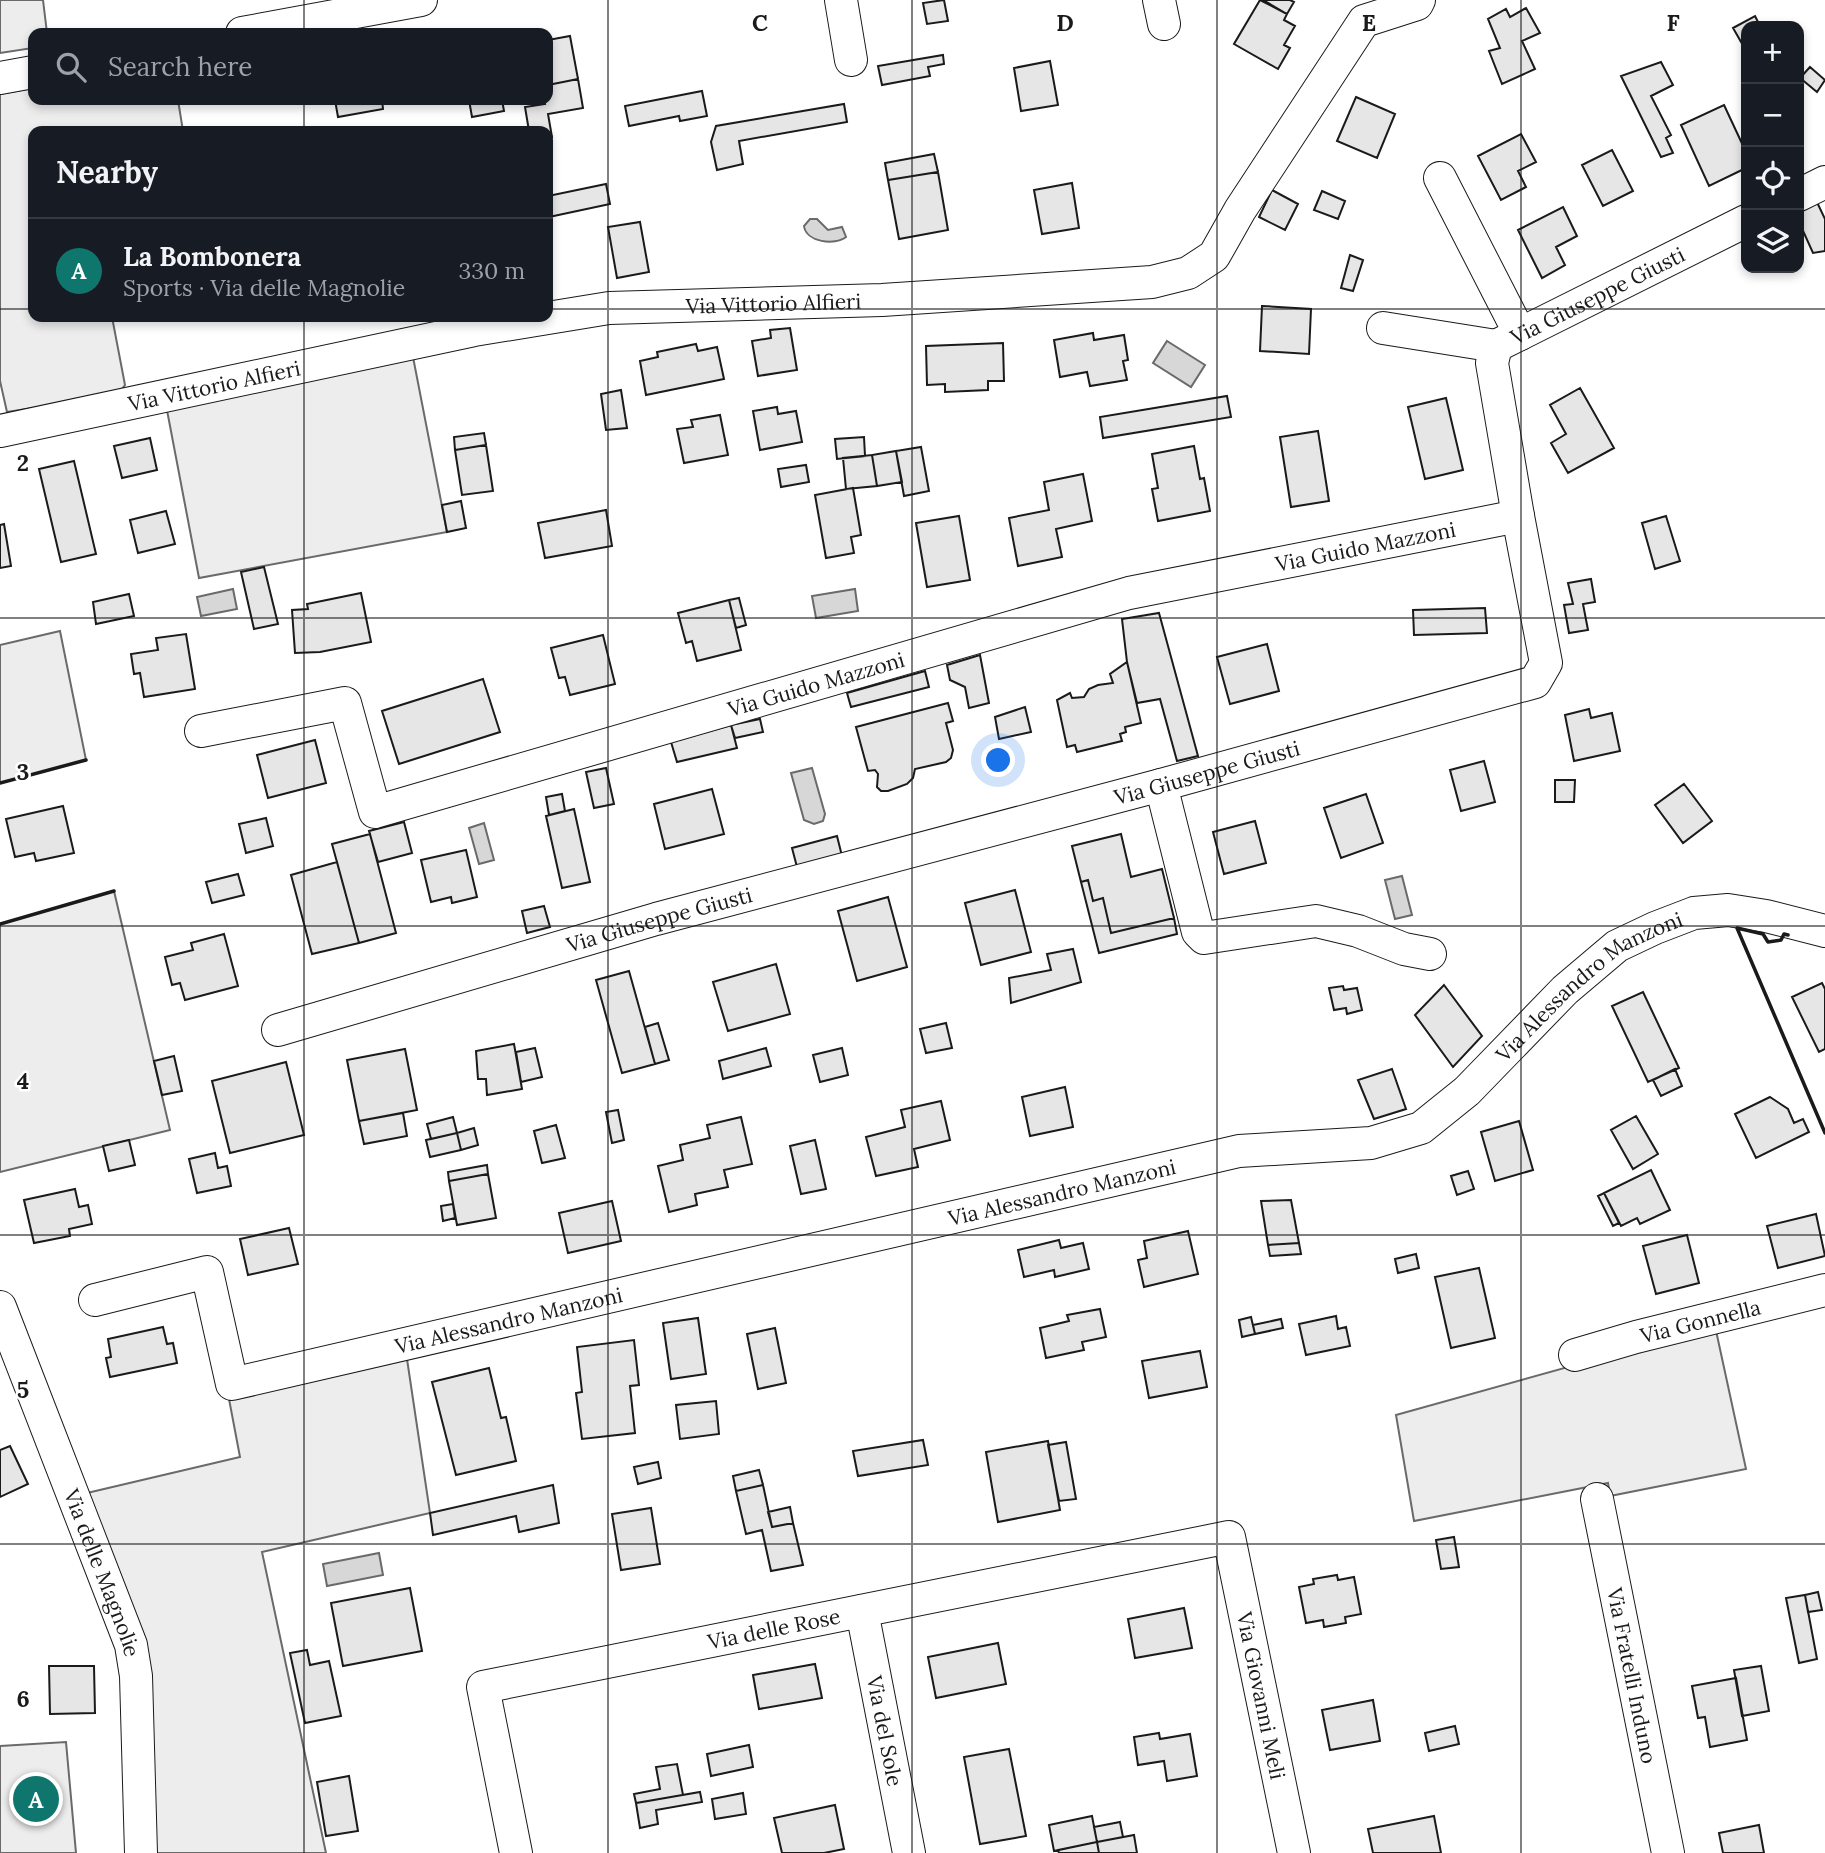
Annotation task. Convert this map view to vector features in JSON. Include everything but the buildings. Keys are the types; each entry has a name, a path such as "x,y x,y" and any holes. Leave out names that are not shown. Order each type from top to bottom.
{"street":[{"path":"269,28 421,0"},
{"path":"841,0 851,60"},
{"name":"Via Vittorio Alfieri","path":"553,317 609,308 883,300 1152,282 1188,273 1214,256 1240,210 1364,21 1417,4 1419,0"},
{"path":"0,78 28,73"},
{"path":"1383,328 1508,340 1440,178"},
{"path":"1804,192 1825,182"},
{"name":"Via Giuseppe Giusti","path":"278,1030 656,919 1535,682 1546,663 1492,363 1508,340 1741,224"},
{"name":"Via Vittorio Alfieri","path":"0,431 474,330 523,322"},
{"name":"Via Guido Mazzoni","path":"201,731 345,703 375,812 1129,593 1518,516"},
{"path":"1161,785 1198,932 1204,938 1316,921 1358,931 1404,949 1430,954"},
{"name":"Via Alessandro Manzoni","path":"95,1300 207,1272 232,1384 1239,1151 1371,1143 1421,1128 1467,1091 1565,990 1617,946 1655,928 1695,913 1728,910 1825,930"},
{"name":"Via Gonnella","path":"1575,1355 1825,1290"},
{"name":"Via delle Magnolie","path":"0,1307 131,1645 136,1676 141,1853"},
{"name":"Via Fratelli Induno","path":"1597,1499 1668,1853"},
{"name":"Via delle Rose","path":"516,1853 483,1687 1229,1537"},
{"name":"Via Giovanni Meli","path":"1229,1537 1294,1853"},
{"name":"Via del Sole","path":"862,1611 909,1853"}],"shaded area":[{"path":"0,0 43,0 46,28 28,28 28,49 0,53"},
{"path":"28,89 28,105 179,105 182,126 28,126 28,322 113,322 125,385 117,395 7,412 0,381 0,94"},
{"path":"810,219 817,219 828,230 842,227 846,237 828,242 815,239 804,226"},
{"path":"1167,341 1205,365 1191,387 1153,363"},
{"path":"413,357 447,532 199,578 166,405"},
{"path":"233,589 237,609 201,616 197,597"},
{"path":"855,589 858,611 816,618 812,596"},
{"path":"60,631 86,760 0,783 0,645"},
{"path":"812,768 825,814 823,821 814,824 804,820 791,773"},
{"path":"484,823 494,860 479,864 469,828"},
{"path":"1402,876 1412,915 1395,919 1385,880"},
{"path":"114,891 170,1130 0,1172 0,924"},
{"path":"1715,1326 1746,1469 1610,1496 1608,1483 1414,1521 1396,1415"},
{"path":"407,1359 430,1513 262,1552 326,1853 153,1853 149,1665 87,1493 240,1457 229,1399"},
{"path":"379,1553 383,1575 327,1586 323,1564"},
{"path":"66,1742 76,1853 0,1853 0,1746"}],"wall":[{"path":"0,783 86,760"},
{"path":"0,924 114,891"},
{"path":"1788,935 1784,934 1781,940 1768,942 1763,934 1737,928 1825,1133"}],"place":[{"name":"La Bombonera","path":"36,1799"}]}
